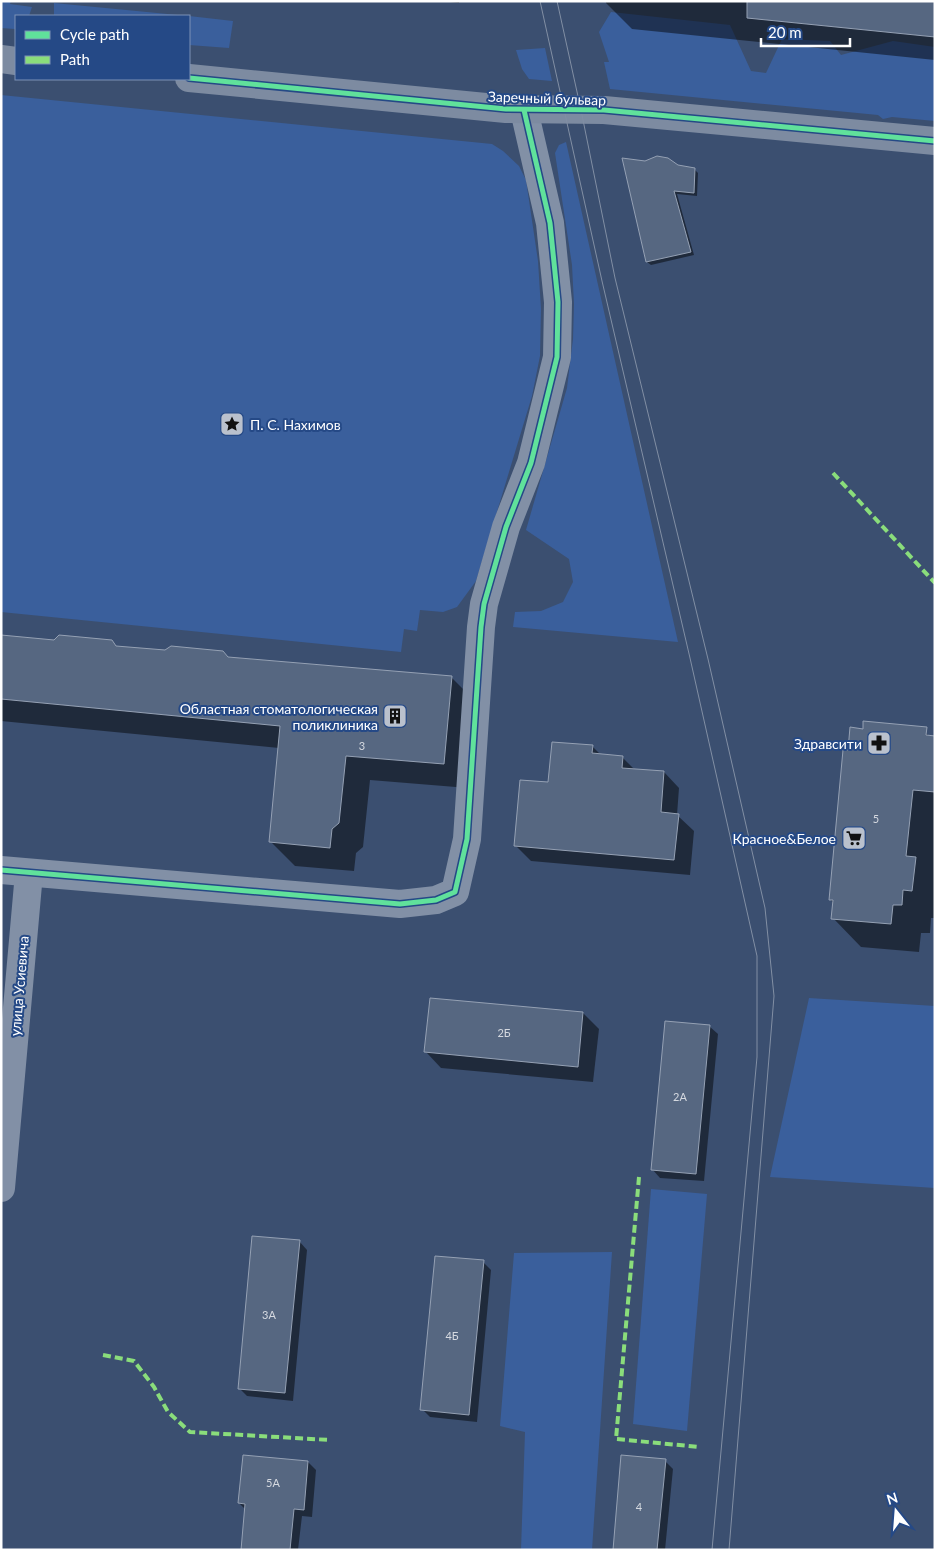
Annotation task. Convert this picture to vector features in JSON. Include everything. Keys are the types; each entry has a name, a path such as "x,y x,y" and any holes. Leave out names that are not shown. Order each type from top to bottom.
{"street":[{"path":"1,60 15,61"},
{"name":"Заречный бульвар","path":"190,78 496,108 604,110 935,141"},
{"path":"1,870 400,904 436,900 455,892 467,839 484,604 506,527 531,463 557,357 558,302 550,222 524,110"},
{"name":"улица Усиевича","path":"1,1188 29,873"}],"shaded area":[{"path":"1,1 11,1 10,4 32,7 29,15 15,15 15,29 1,28"},
{"path":"54,3 178,15 54,15"},
{"path":"611,12 730,25 751,71 766,73 782,39 830,41 841,55 893,41 935,47 935,121 892,117 883,119 878,115 610,89 604,62 609,62 599,32"},
{"path":"190,16 233,21 229,48 190,45"},
{"path":"545,48 552,81 529,79 522,69 516,50"},
{"path":"1,95 492,144 503,151 519,166 526,180 538,261 541,309 540,356 532,396 476,581 457,607 443,612 420,610 417,631 404,629 401,652 1,612"},
{"path":"566,142 678,642 513,627 515,612 541,611 563,602 573,582 569,559 526,530 567,388 573,339 572,265 555,153 559,145"},
{"path":"809,998 935,1006 935,1188 770,1177"},
{"path":"651,1189 707,1194 687,1431 633,1424"},
{"path":"612,1252 592,1550 521,1550 525,1432 500,1426 514,1253"}],"building":[{"path":"747,1 935,1 935,37 747,18"},
{"path":"657,156 668,158 678,165 695,168 694,193 674,191 691,252 646,262 622,158 645,161"},
{"path":"1,635 54,640 59,635 112,640 116,646 165,650 171,646 223,651 228,657 452,676 444,764 346,756 339,823 332,829 330,848 269,842 280,726 1,699"},
{"path":"863,721 927,727 926,735 935,736 935,792 913,790 906,856 916,857 912,891 903,890 902,905 893,905 891,924 831,919 833,900 829,900 843,750 848,750 850,727 863,729"},
{"path":"552,742 593,745 592,753 623,756 622,768 664,771 661,812 679,814 674,860 514,846 520,780 548,782"},
{"path":"430,998 583,1012 578,1067 424,1052"},
{"path":"665,1021 710,1025 696,1174 651,1170"},
{"path":"252,1236 300,1240 285,1393 238,1389"},
{"path":"435,1256 484,1260 469,1415 420,1410"},
{"path":"243,1455 308,1461 304,1510 294,1509 290,1550 241,1550 245,1504 238,1503"},
{"path":"621,1455 666,1459 657,1550 613,1550"}],"tram line":[{"path":"540,1 602,281 757,956 757,1057 712,1550"},
{"path":"557,1 615,278 708,659 765,908 774,996 729,1550"}],"marked path":[{"path":"833,473 935,583"},
{"path":"639,1177 616,1439 700,1447"},
{"path":"103,1355 134,1361 154,1387 168,1412 190,1432 330,1440"}],"cycle path":[{"path":"190,78 506,109 604,110 935,141"},
{"path":"1,870 400,904 436,900 455,892 467,839 484,604 506,527 531,463 557,357 558,302 550,223 524,110"}],"place":[{"name":"П. С. Нахимов","path":"232,424"},
{"name":"Областная стоматологическая поликлиника","path":"395,716"},
{"name":"Здравсити","path":"879,743"},
{"name":"Красное&Белое","path":"854,838"}]}
